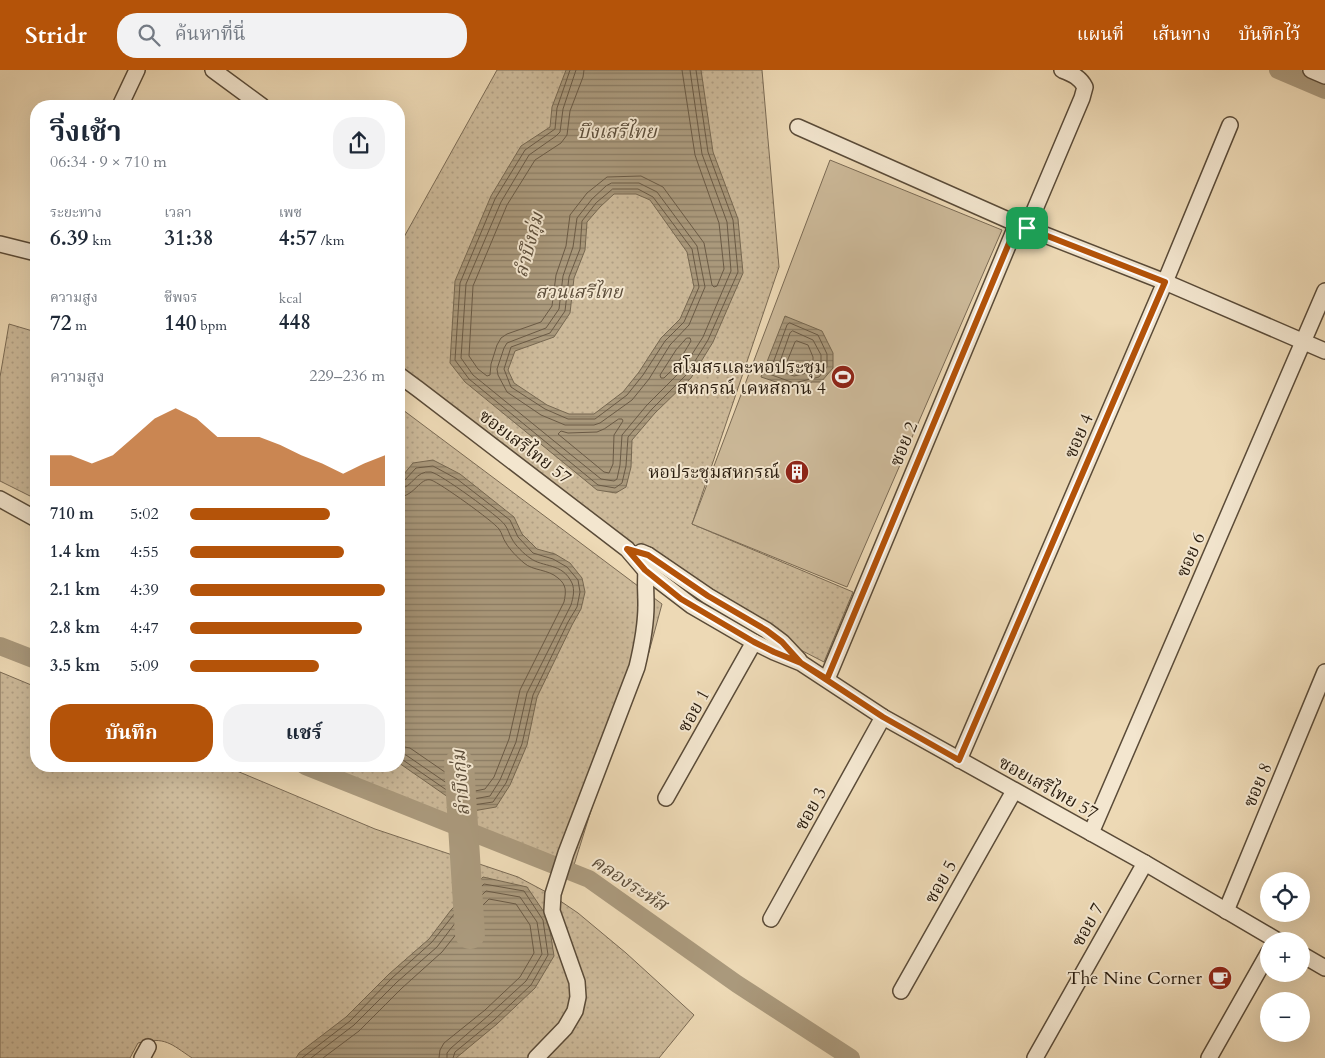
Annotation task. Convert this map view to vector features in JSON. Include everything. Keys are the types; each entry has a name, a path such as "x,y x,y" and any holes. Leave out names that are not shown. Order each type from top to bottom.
{"street":[{"path":"123,100 137,70"},
{"path":"213,70 254,100"},
{"name":"ซอย 2","path":"827,679 1022,226 1085,87 1082,81 1062,70"},
{"path":"1312,70 1325,76"},
{"name":"ซอย 4","path":"959,760 1165,282 1230,125"},
{"path":"798,127 1022,226 1165,282 1325,351"},
{"path":"0,244 30,252"},
{"name":"ซอย 6","path":"1091,833 1325,291"},
{"name":"ซอยเสรีไทย 57","path":"405,380 627,549 645,570 681,599 754,642 801,663 883,717 1145,863 1226,911 1260,934"},
{"path":"0,499 30,516"},
{"name":"ซอยเสรีไทย 57","path":"627,549 648,555 708,596 766,630 782,642 801,663"},
{"path":"536,1058 565,1028 575,1011 578,997 577,982 552,911 553,894 566,853 636,667 644,637 646,606 645,570 648,555"},
{"name":"ซอย 1","path":"666,798 754,642"},
{"name":"ซอย 8","path":"1226,911 1325,672"},
{"name":"ซอย 3","path":"771,919 883,717"},
{"name":"ซอย 5","path":"901,991 1014,791"},
{"name":"ซอย 7","path":"1035,1058 1145,863"},
{"path":"1310,959 1325,968"},
{"path":"1209,1058 1260,969"}],"green space":[{"name":"สวนเสรีไทย","path":"497,70 762,70 779,267 692,524 853,592 824,662 725,611 544,493 405,389 405,235"},
{"name":"สโมสรและหอประชุม สหกรณ์ เคหสถาน 4","path":"830,160 1002,230 847,587 692,524"},
{"path":"9,324 30,330 30,496 0,481 0,377"},
{"path":"405,411 662,604 649,652 604,769 574,865 341,772 405,772"},
{"path":"0,672 30,684 30,772 239,772 375,829 518,877 550,894 578,913 626,953 694,1015 659,1058 192,1058 167,1043 155,1040 138,1043 130,1058 0,1058"}],"water":[{"name":"บึงเสรีไทย","path":"566,70 701,70 713,152 738,219 743,273 713,342 691,378 655,413 632,440 631,467 626,487 616,493 597,490 465,382 450,363 455,281 491,196 521,146 550,127 552,107","holes":["614,194 636,194 650,200 687,252 694,287 680,319 661,338 639,372 623,392 594,414 569,414 547,405 514,383 508,370 515,351 554,337 570,313 574,278 585,250 587,222"]},
{"path":"785,316 822,331 833,353 833,368 821,382 812,382 794,388 761,377"},
{"path":"433,460 460,474 514,517 522,534 537,549 555,554 570,563 582,578 585,592 581,609 537,697 527,745 510,785 496,807 473,811 445,795 405,767 405,473 413,463"},
{"path":"483,877 527,887 548,918 554,956 535,988 497,1024 456,1058 296,1058 299,1053 346,1017 389,974 429,939 451,910"}],"waterway":[{"path":"1278,70 1325,90"},
{"name":"คลองระหัส","path":"0,646 30,658"},
{"name":"ลำบึงกุ่ม","path":"459,764 470,934"},
{"name":"คลองระหัส","path":"320,772 589,879 737,984 851,1058"}],"place":[{"name":"สโมสรและหอประชุม สหกรณ์ เคหสถาน 4","path":"843,377"},
{"name":"หอประชุมสหกรณ์","path":"797,472"},
{"name":"The Nine Corner","path":"1220,978"}],"route":[{"path":"1027,228 1017,224 827,679 801,663 782,642 766,630 708,596 648,555 627,549 645,570 681,599 754,642 801,663 883,717 959,760 1165,282 1027,228"}]}
